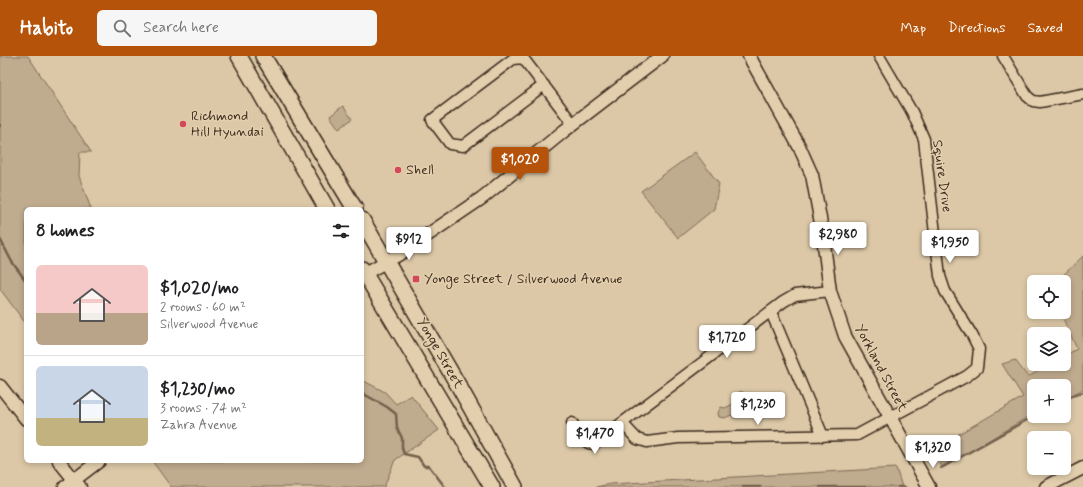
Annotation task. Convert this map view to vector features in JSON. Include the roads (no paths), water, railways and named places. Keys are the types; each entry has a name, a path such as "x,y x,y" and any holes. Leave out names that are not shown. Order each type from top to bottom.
{"main road":[{"path":"239,56 326,207"},
{"path":"263,56 354,207"},
{"name":"Yonge Street","path":"364,223 387,261 515,487"},
{"name":"Yonge Street","path":"364,275 492,487"}],"street":[{"path":"364,272 387,261 482,198 573,124 662,56"},
{"name":"Yorkland Street","path":"749,56 799,146 812,175 822,229 830,291 845,336 929,487"},
{"name":"Squire Drive","path":"879,56 912,112 922,133 933,208 935,242 940,276 946,291 972,335 978,349 977,368 890,418"},
{"path":"1003,56 1027,96 1033,101 1040,102 1083,94"},
{"path":"544,85 463,146 450,144 432,120 515,58 523,58 544,85 573,124"},
{"path":"572,424 588,443 594,444 623,424 795,295 830,291"},
{"path":"771,312 823,436"},
{"path":"0,386 24,416"},
{"path":"623,424 637,439 647,442 678,438 857,435 890,418"},
{"path":"60,463 73,485 97,463"},
{"path":"1054,485 1083,468"}],"waterway":[{"path":"0,239 12,262 24,278"},
{"path":"1071,396 1083,392"},
{"path":"364,394 396,414 397,428 402,438 402,448 404,454 418,457 424,466 429,466 445,487"},
{"path":"941,468 1027,420"},
{"path":"743,487 760,487"},
{"path":"820,487 872,487"},
{"path":"898,487 905,487"}],"place":[{"name":"Richmond Hill Hyundai","path":"183,124"},
{"name":"Shell","path":"398,170"},
{"name":"Yonge Street / Silverwood Avenue","path":"416,279"}]}
